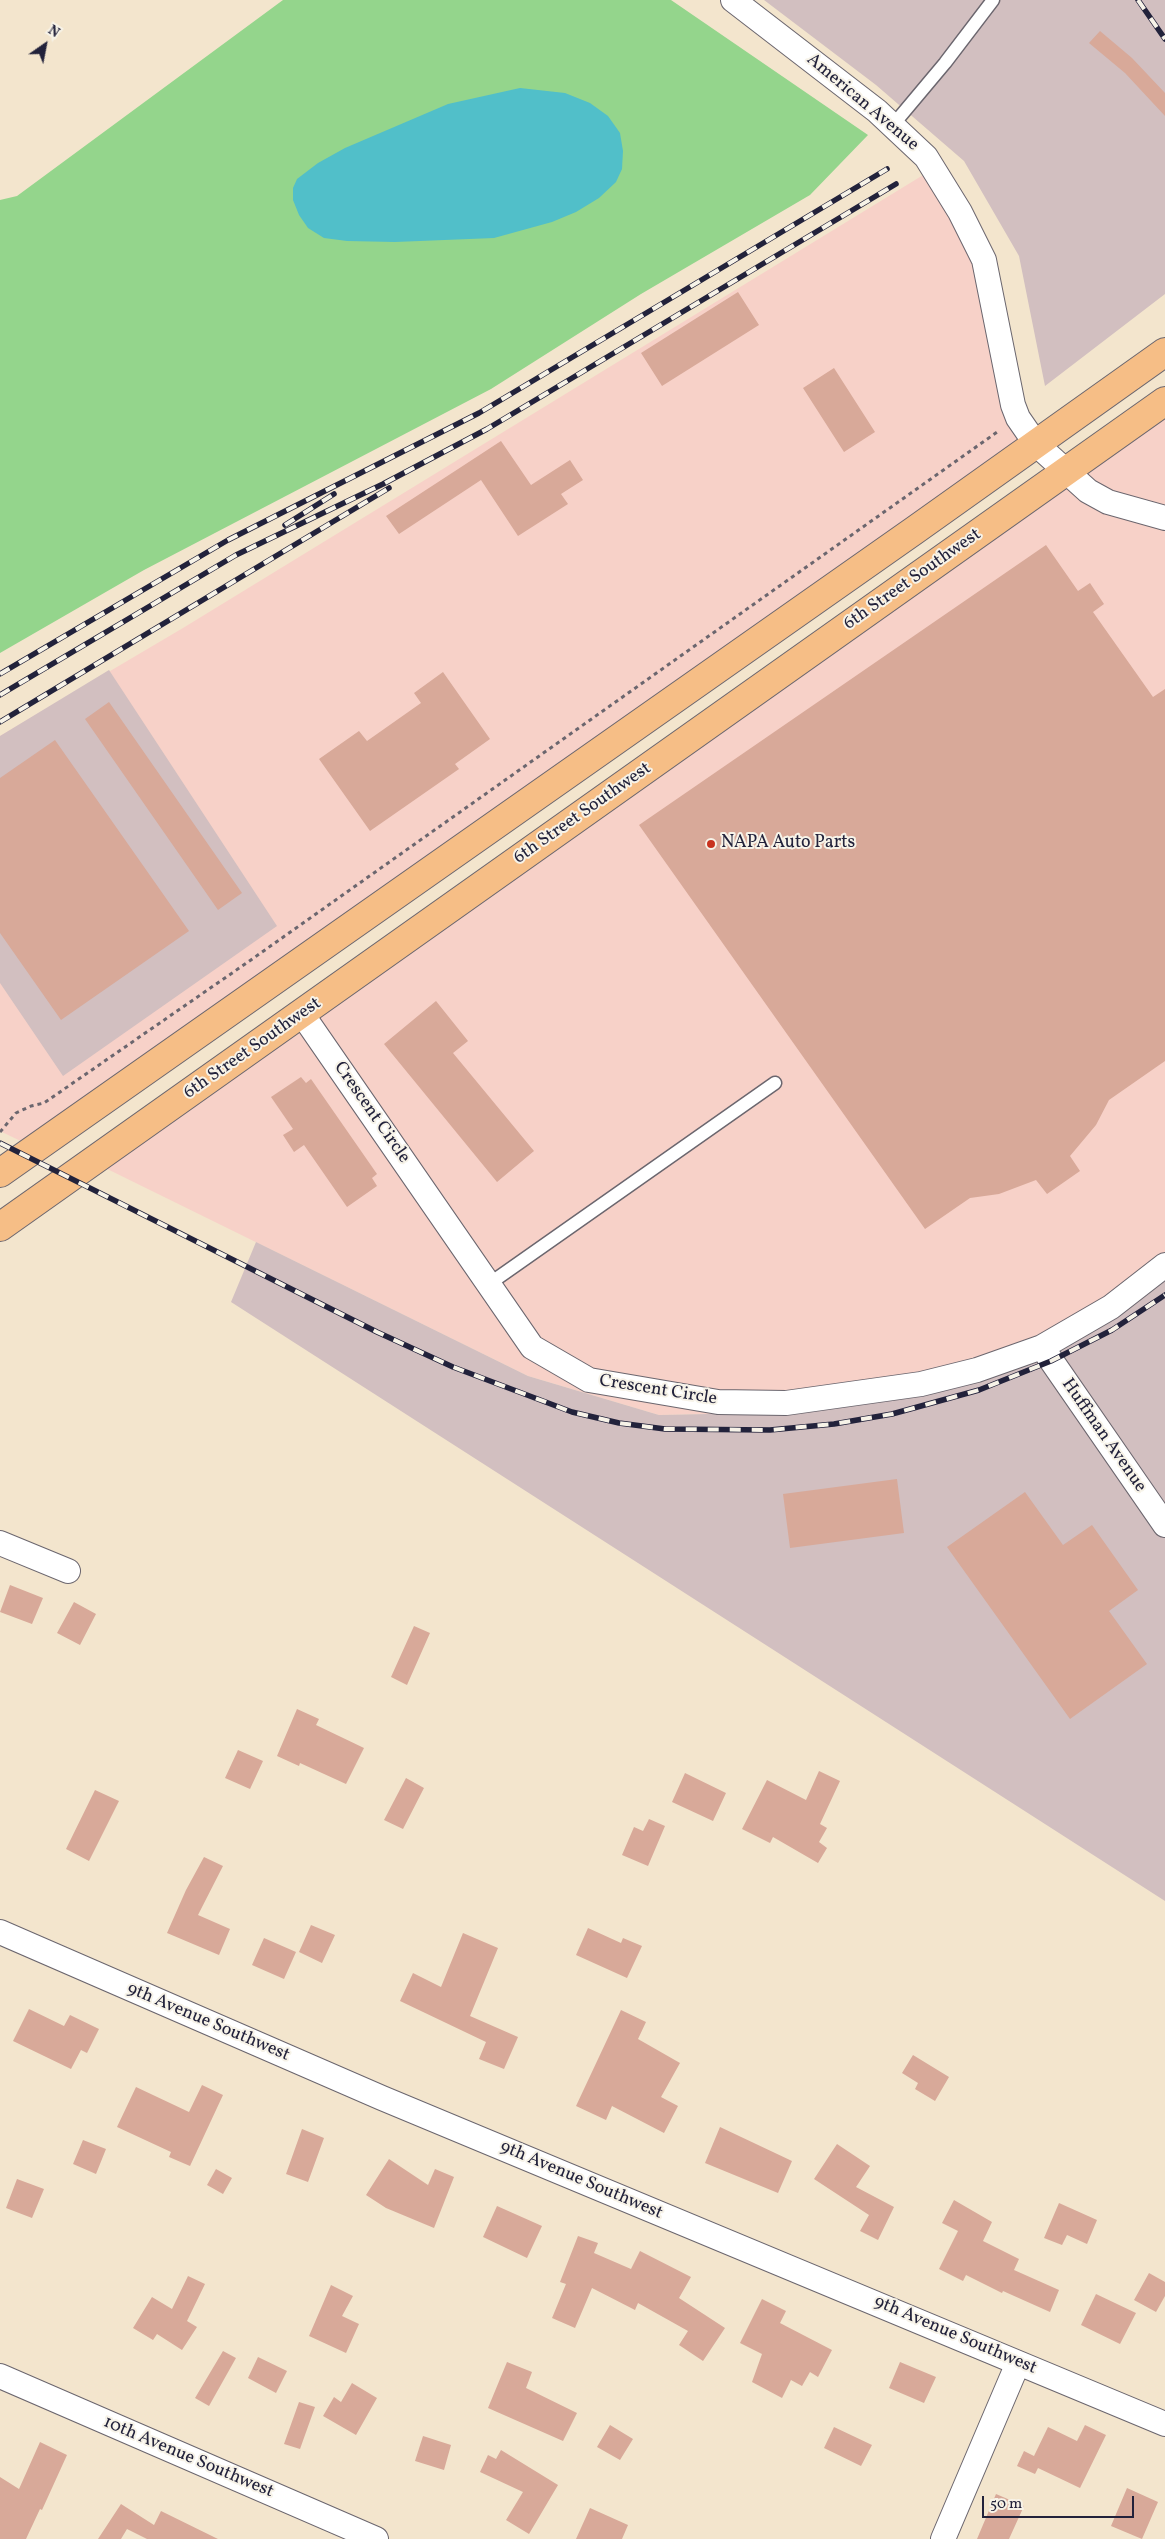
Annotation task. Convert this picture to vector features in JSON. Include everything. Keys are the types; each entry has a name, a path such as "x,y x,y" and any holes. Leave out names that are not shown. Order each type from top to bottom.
{"main road":[{"path":"0,1173 1165,352"},
{"name":"6th Street Southwest","path":"0,1228 1165,401"}],"street":[{"name":"American Avenue","path":"733,0 877,111 926,157 960,212 984,260 1013,405 1018,418 1036,444 1088,491 1108,502 1165,518"},
{"name":"Crescent Circle","path":"302,1014 532,1347 589,1380 718,1402 786,1404 892,1389 977,1370 1042,1348 1111,1307 1165,1265"},
{"name":"Huffman Avenue","path":"1042,1348 1165,1525"},
{"path":"0,1543 68,1571"},
{"name":"9th Avenue Southwest","path":"0,1932 382,2098 1165,2424"},
{"path":"942,2539 1018,2362"},
{"name":"10th Avenue Southwest","path":"0,2376 376,2539"}],"lane":[{"path":"892,125 945,63 993,0"},
{"path":"489,1284 775,1083"}],"path":[{"path":"0,1132 16,1113 31,1106 44,1103 248,962 1000,430"}],"shaded area":[{"path":"764,0 1165,0 1165,294 1045,386 1019,256 964,161 876,85"},
{"path":"933,169 954,201 1036,444 35,1148 0,1131 0,736 183,628"},
{"path":"1165,401 1165,1279 1005,1373 804,1412 659,1415 528,1376 93,1162"},
{"path":"109,670 277,926 63,1076 0,983 0,736"},
{"path":"256,1242 528,1376 659,1415 804,1412 1005,1373 1165,1279 1165,1901 231,1302"}],"green space":[{"path":"283,0 671,0 868,135 810,195 641,294 491,389 144,570 0,653 0,200 17,196"}],"water":[{"path":"520,88 565,93 590,103 608,116 620,133 623,151 622,169 616,182 599,198 576,212 552,222 494,238 395,242 347,241 324,238 308,228 299,215 293,200 293,188 297,179 318,163 345,148 448,104"}],"building":[{"path":"1100,31 1132,58 1165,93 1165,116 1125,73 1089,43"},
{"path":"738,292 759,325 662,386 641,353"},
{"path":"834,368 875,432 844,452 803,388"},
{"path":"501,441 531,485 570,460 583,480 561,494 568,504 518,536 481,480 399,534 386,516"},
{"path":"1046,545 1078,591 1090,583 1104,604 1093,612 1153,697 1165,689 1165,1061 1109,1100 1096,1125 1070,1156 1080,1171 1047,1194 1036,1180 999,1194 970,1198 925,1229 639,825"},
{"path":"443,672 490,739 455,764 459,769 370,831 319,759 359,731 367,741 421,703 414,693"},
{"path":"109,702 242,893 218,910 85,719"},
{"path":"55,740 189,931 61,1020 0,933 0,778"},
{"path":"436,1001 468,1041 453,1053 534,1151 497,1182 384,1044"},
{"path":"301,1077 306,1083 311,1079 377,1174 372,1178 377,1186 347,1207 304,1145 294,1152 283,1135 293,1129 271,1097"},
{"path":"897,1479 904,1533 790,1548 783,1494"},
{"path":"1025,1492 1063,1545 1092,1525 1138,1590 1109,1611 1147,1664 1070,1719 947,1547"},
{"path":"10,1585 43,1598 32,1624 0,1612"},
{"path":"74,1602 96,1614 80,1645 57,1633"},
{"path":"414,1626 430,1633 407,1685 391,1677"},
{"path":"297,1709 319,1719 316,1725 364,1748 346,1784 300,1763 299,1766 277,1756"},
{"path":"238,1750 263,1761 250,1789 225,1778"},
{"path":"819,1771 840,1781 820,1824 827,1828 819,1842 827,1848 818,1863 773,1837 770,1843 742,1829 767,1780 806,1800"},
{"path":"685,1773 726,1793 713,1821 672,1802"},
{"path":"406,1778 424,1788 403,1829 384,1820"},
{"path":"95,1790 119,1801 89,1861 66,1849"},
{"path":"649,1819 665,1826 648,1866 622,1855 634,1827 643,1831"},
{"path":"204,1857 223,1866 198,1915 230,1929 219,1955 167,1933 186,1890"},
{"path":"311,1925 335,1935 322,1963 299,1952"},
{"path":"588,1928 621,1943 623,1938 642,1946 627,1978 576,1955"},
{"path":"463,1933 498,1948 470,2016 518,2037 504,2069 479,2059 486,2042 400,2001 413,1973 441,1987"},
{"path":"264,1938 296,1952 284,1979 252,1965"},
{"path":"29,2009 64,2026 70,2015 99,2029 87,2053 81,2050 71,2069 13,2041"},
{"path":"621,2010 646,2022 638,2039 680,2063 661,2097 678,2106 664,2133 612,2106 606,2120 576,2106"},
{"path":"913,2055 949,2077 935,2101 915,2089 918,2083 902,2073"},
{"path":"202,2085 223,2095 190,2166 169,2157 171,2152 117,2127 136,2087 189,2112"},
{"path":"720,2127 792,2161 778,2193 705,2163"},
{"path":"302,2129 324,2138 308,2182 286,2174"},
{"path":"83,2140 106,2149 96,2174 73,2164"},
{"path":"837,2144 870,2166 856,2187 894,2207 878,2240 860,2231 869,2215 814,2179"},
{"path":"389,2159 428,2185 435,2169 454,2177 434,2228 386,2208 366,2195"},
{"path":"216,2169 232,2178 223,2194 207,2185"},
{"path":"17,2179 44,2189 32,2218 6,2208"},
{"path":"954,2200 992,2222 983,2241 1019,2259 1014,2270 1059,2290 1050,2312 1003,2291 1002,2293 966,2275 963,2281 939,2269 958,2231 942,2223"},
{"path":"1059,2203 1097,2220 1087,2244 1067,2235 1062,2245 1044,2238"},
{"path":"497,2206 542,2226 527,2258 483,2237"},
{"path":"578,2236 598,2243 594,2253 631,2269 640,2251 691,2277 679,2298 725,2328 703,2361 679,2345 688,2331 638,2303 635,2310 592,2288 575,2328 552,2318 566,2284 560,2282"},
{"path":"1149,2273 1165,2282 1165,2296 1156,2312 1134,2300"},
{"path":"188,2276 205,2284 187,2321 197,2327 182,2350 157,2334 153,2340 133,2328 152,2297 172,2309"},
{"path":"331,2285 353,2296 342,2316 359,2324 346,2353 309,2336"},
{"path":"1096,2294 1136,2313 1120,2344 1081,2325"},
{"path":"762,2299 786,2311 780,2323 832,2350 818,2377 810,2372 802,2386 791,2380 782,2398 752,2382 762,2354 740,2343"},
{"path":"223,2351 236,2358 209,2406 195,2398"},
{"path":"258,2357 287,2371 276,2393 248,2378"},
{"path":"507,2362 532,2372 526,2388 577,2413 563,2441 488,2408"},
{"path":"900,2362 936,2377 924,2403 889,2388"},
{"path":"352,2383 377,2398 356,2435 323,2416 334,2397 341,2402"},
{"path":"299,2402 315,2407 300,2449 284,2444"},
{"path":"610,2425 633,2439 620,2460 597,2447"},
{"path":"1085,2425 1106,2435 1080,2488 1038,2468 1035,2474 1017,2466 1024,2451 1034,2456 1048,2427 1077,2441"},
{"path":"834,2427 872,2445 861,2466 824,2448"},
{"path":"423,2436 451,2445 444,2470 415,2461"},
{"path":"40,2442 67,2455 42,2510 40,2509 26,2539 0,2539 0,2477 19,2489"},
{"path":"501,2450 558,2485 529,2534 506,2520 523,2492 480,2472 488,2455 496,2459"},
{"path":"1127,2488 1158,2502 1142,2539 1111,2526"},
{"path":"996,2494 1024,2506 1009,2539 977,2539"},
{"path":"121,2504 154,2525 161,2511 218,2539 147,2539 127,2529 121,2539 98,2539"},
{"path":"590,2508 628,2525 622,2539 576,2539"}],"railway":[{"path":"1138,0 1165,39"},
{"path":"0,674 228,540 479,413 887,169"},
{"path":"0,695 236,555 383,484 487,429 896,184"},
{"path":"0,722 389,488"},
{"path":"285,525 334,494"},
{"path":"0,1143 377,1332 453,1367 572,1412 619,1423 665,1429 770,1430 834,1424 892,1414 979,1390 1051,1361 1112,1330 1165,1295"}],"place":[{"name":"NAPA Auto Parts","path":"711,844"}]}
